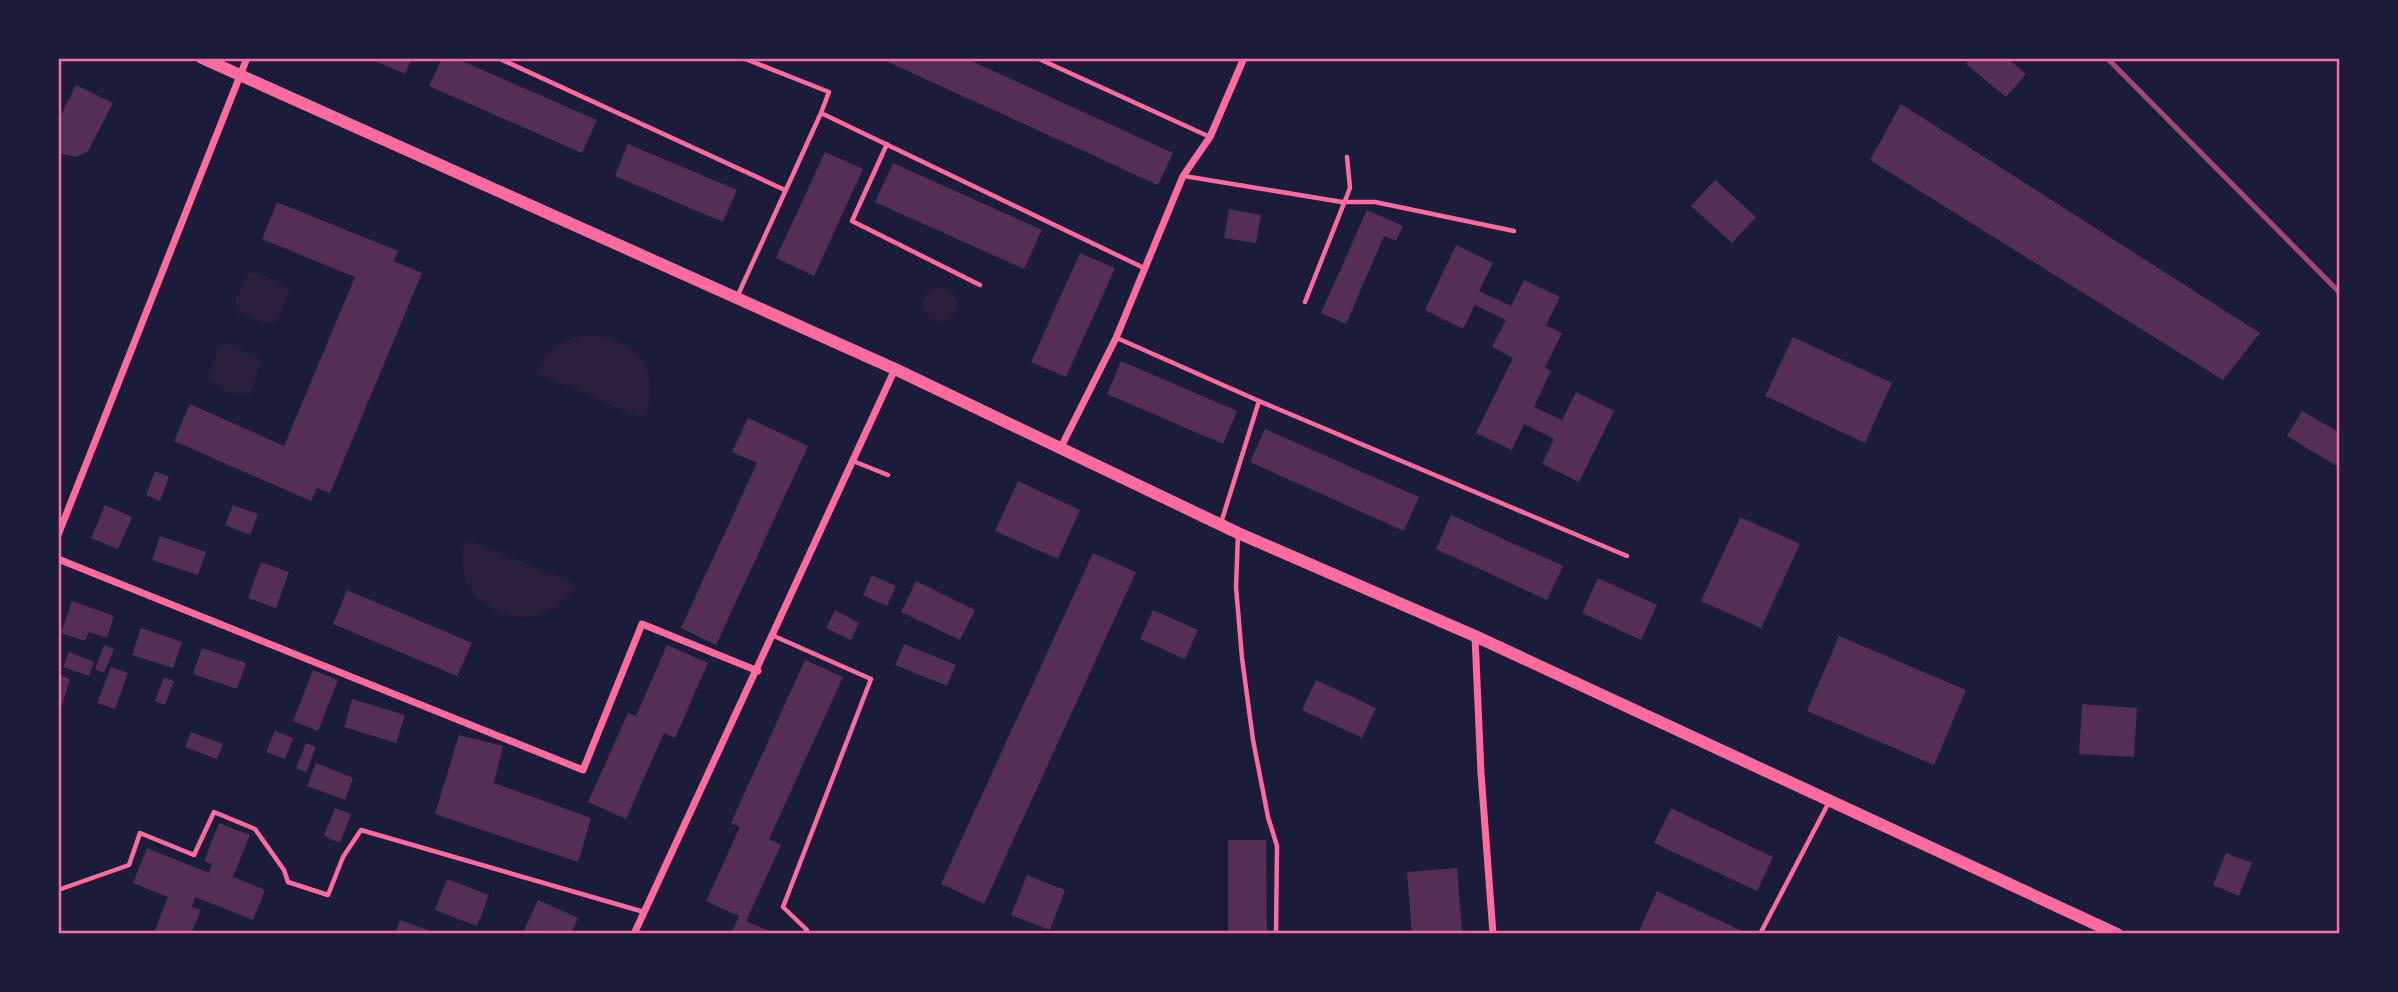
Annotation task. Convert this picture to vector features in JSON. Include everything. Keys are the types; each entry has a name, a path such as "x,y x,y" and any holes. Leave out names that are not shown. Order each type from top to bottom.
{"main road":[{"path":"202,58 895,369 1238,533 1475,636 2117,934"}],"street":[{"path":"58,535 247,58"},
{"path":"1060,449 1116,338 1183,176 1210,137 1244,58"},
{"path":"634,934 758,671 895,369"},
{"path":"58,559 583,770 642,624 758,671"},
{"path":"1475,636 1481,773 1493,934"}],"lane":[{"path":"498,58 785,190"},
{"path":"737,298 829,92 743,58"},
{"path":"1037,58 1210,137"},
{"path":"821,113 1144,268"},
{"path":"887,144 852,221 980,285"},
{"path":"1305,302 1342,202 1350,188 1347,157"},
{"path":"1183,176 1342,202 1375,202 1514,231"},
{"path":"1116,338 1258,401 1627,556"},
{"path":"1221,523 1258,401"},
{"path":"853,461 888,474"},
{"path":"1238,533 1236,587 1242,658 1263,791 1278,846 1276,934"},
{"path":"774,636 871,679 783,907 807,930 805,934"},
{"path":"1760,934 1830,800"},
{"path":"58,890 129,865 140,833 194,855 214,812 255,829 284,870 288,882 328,895 343,857 361,830 644,912"}],"shaded area":[{"path":"255,272 290,289 277,323 265,324 237,313 236,299 247,273"},
{"path":"940,288 952,293 957,305 952,317 940,322 928,317 923,305 928,293"},
{"path":"589,335 621,343 642,360 651,386 645,419 536,373 545,358 557,346"},
{"path":"228,343 262,360 250,395 227,392 207,377 220,346"},
{"path":"466,539 576,584 561,604 542,614 521,617 500,612 481,601 468,585 462,564"}],"building":[{"path":"368,58 412,58 405,74"},
{"path":"442,58 455,58 597,120 582,153 429,86"},
{"path":"879,58 965,58 1173,153 1158,185"},
{"path":"1972,58 2007,58 2026,74 2006,97 1966,64"},
{"path":"76,85 113,103 88,151 76,157 62,154 58,148 58,121"},
{"path":"1901,104 2260,333 2223,380 1870,160"},
{"path":"628,144 737,190 723,222 615,176"},
{"path":"825,152 863,169 814,276 776,258"},
{"path":"893,163 1042,230 1024,269 875,202"},
{"path":"1715,180 1756,217 1732,243 1691,206"},
{"path":"277,202 398,251 394,261 422,273 330,493 317,488 311,501 174,441 190,404 284,446 355,277 262,239"},
{"path":"1229,209 1261,215 1256,243 1224,238"},
{"path":"1367,210 1403,226 1396,241 1384,236 1346,324 1321,313"},
{"path":"1456,245 1493,263 1479,291 1511,306 1524,280 1560,297 1546,325 1562,333 1545,368 1551,371 1534,407 1562,420 1576,392 1614,411 1579,482 1542,464 1554,439 1524,424 1512,450 1476,433 1513,358 1492,347 1506,320 1475,305 1463,329 1425,310"},
{"path":"1080,253 1115,268 1066,377 1031,362"},
{"path":"1793,337 1892,383 1865,443 1765,396"},
{"path":"1121,361 1237,411 1223,444 1107,394"},
{"path":"2302,411 2340,433 2340,468 2287,436"},
{"path":"748,418 808,446 716,645 681,628 757,463 732,452"},
{"path":"1265,429 1419,497 1404,531 1250,462"},
{"path":"155,471 169,477 160,501 146,495"},
{"path":"1018,481 1080,510 1058,559 995,531"},
{"path":"105,505 132,517 118,549 91,538"},
{"path":"233,505 258,514 250,535 225,525"},
{"path":"1451,515 1563,566 1547,600 1436,549"},
{"path":"1740,517 1800,544 1761,628 1701,601"},
{"path":"160,536 206,552 198,575 152,560"},
{"path":"1093,553 1136,572 984,904 941,884"},
{"path":"261,562 289,572 276,608 248,598"},
{"path":"872,575 896,586 887,606 863,595"},
{"path":"1598,578 1657,605 1641,640 1582,613"},
{"path":"916,581 975,610 960,640 901,612"},
{"path":"347,590 472,643 457,676 333,624"},
{"path":"72,601 114,616 107,638 89,632 85,641 61,633"},
{"path":"835,610 859,623 851,640 826,628"},
{"path":"1153,610 1198,630 1185,659 1140,639"},
{"path":"141,628 182,642 173,668 132,655"},
{"path":"1839,636 1966,690 1934,765 1807,711"},
{"path":"904,644 956,665 947,686 895,665"},
{"path":"104,645 114,649 104,673 95,669"},
{"path":"667,645 708,663 675,738 664,733 626,819 588,802 628,713 636,716"},
{"path":"202,648 246,663 237,689 193,674"},
{"path":"69,652 94,662 89,676 63,667"},
{"path":"805,660 843,677 769,839 781,845 746,921 776,934 731,934 739,916 706,901 740,827 731,823"},
{"path":"111,667 128,673 115,709 97,703"},
{"path":"313,670 338,680 318,731 293,721"},
{"path":"58,675 70,679 58,718"},
{"path":"164,677 174,681 165,705 155,701"},
{"path":"1316,680 1376,708 1362,738 1302,710"},
{"path":"352,699 405,715 396,743 344,727"},
{"path":"2082,704 2137,708 2134,757 2079,754"},
{"path":"275,731 293,738 285,759 266,752"},
{"path":"191,732 223,744 217,759 185,747"},
{"path":"459,735 503,746 494,783 591,818 578,862 435,814"},
{"path":"306,743 316,747 306,772 296,768"},
{"path":"316,763 353,778 345,800 307,786"},
{"path":"335,808 351,814 340,843 324,836"},
{"path":"1671,808 1773,857 1757,891 1654,843"},
{"path":"219,823 250,835 233,877 265,890 253,920 195,897 192,907 201,910 191,934 153,934 168,897 133,883 147,848 209,873 212,864 204,861"},
{"path":"1228,840 1266,840 1267,934 1228,934"},
{"path":"2226,853 2252,863 2239,896 2213,885"},
{"path":"1457,868 1462,934 1412,934 1407,872"},
{"path":"1027,875 1065,890 1050,930 1011,915"},
{"path":"447,879 489,895 477,926 435,910"},
{"path":"1657,891 1748,934 1638,933"},
{"path":"538,900 578,918 571,934 523,933"},
{"path":"400,920 438,934 395,934"}],"railway":[{"path":"2107,58 2340,293"}]}
